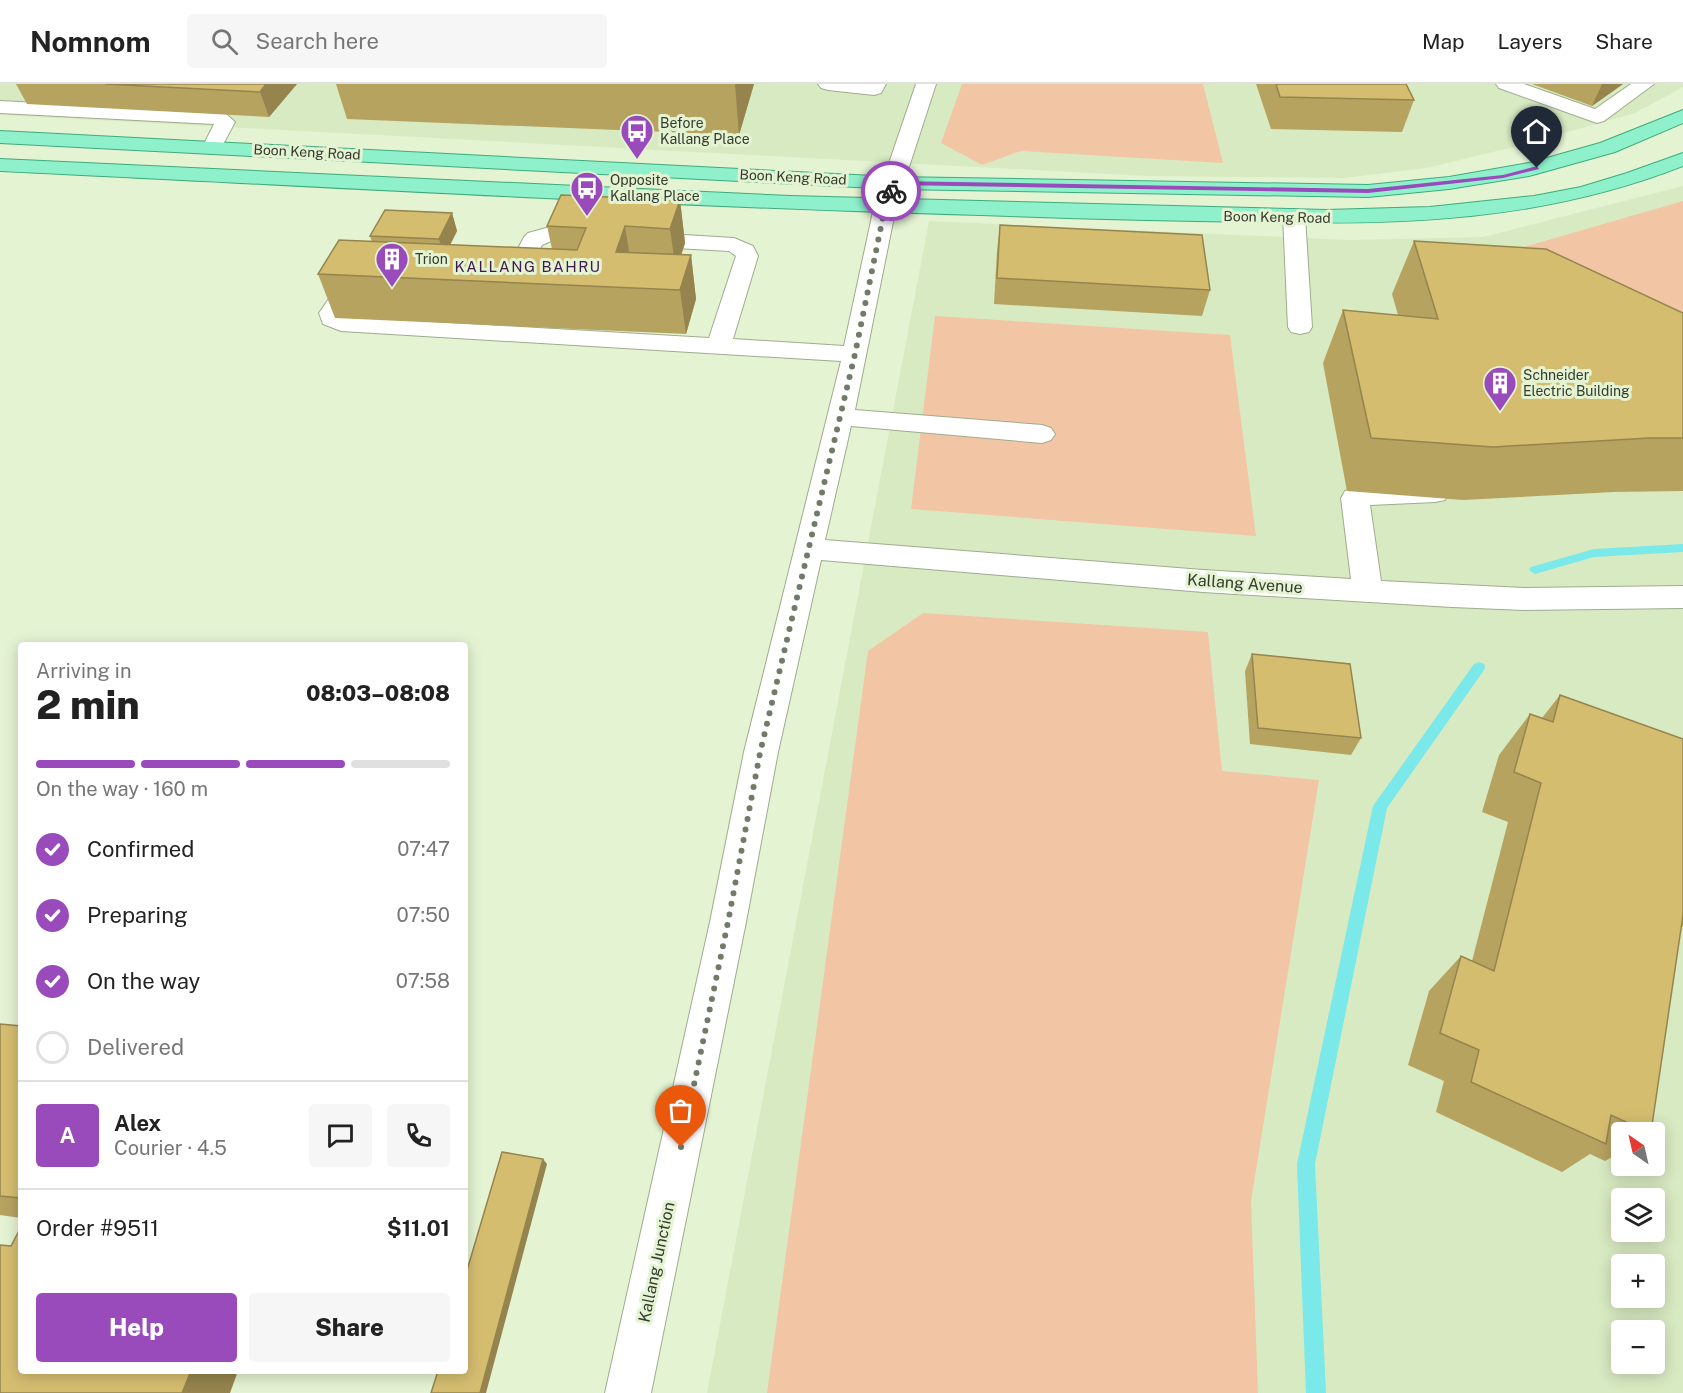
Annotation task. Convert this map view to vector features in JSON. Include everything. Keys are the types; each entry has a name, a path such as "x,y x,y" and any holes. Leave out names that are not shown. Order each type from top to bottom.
{"main road":[{"name":"Boon Keng Road","path":"0,137 894,183 1368,191 1503,176 1618,144 1683,116"},
{"name":"Boon Keng Road","path":"0,165 885,207 1345,218 1462,213 1532,203 1600,188 1661,169 1683,159"}],"street":[{"path":"828,84 874,89 876,84"},
{"name":"Kallang Junction","path":"628,1393 723,945 760,753 855,354 885,207 926,84"},
{"path":"1506,84 1597,117 1644,84"},
{"path":"0,107 219,118 225,122 212,148"},
{"path":"1294,216 1300,327"},
{"path":"506,279 532,242 536,238 550,234 724,243 741,248 747,256 718,347"},
{"path":"379,266 357,273 331,313 336,322 341,324 490,328 718,347 855,354"},
{"path":"840,417 1042,434"},
{"path":"1367,591 1355,498 1457,492"},
{"name":"Kallang Avenue","path":"808,549 1203,581 1367,591 1524,599 1683,597"}],"shaded area":[{"path":"0,84 1683,84 1683,87 1635,113 1518,146 1426,168 1344,178 1147,176 0,115"},
{"path":"962,84 1203,84 1223,163 1021,151 982,165 941,143"},
{"path":"1683,186 1683,1393 707,1393 929,221 1351,240 1483,237"},
{"path":"1683,201 1683,331 1510,251"},
{"path":"935,316 1230,335 1256,536 911,509"},
{"path":"923,613 1208,632 1222,771 1319,780 1251,1201 1258,1393 767,1393 868,651"}],"building":[{"path":"105,84 266,84 260,92"},
{"path":"1276,84 1406,84 1414,100 1280,97"},
{"path":"561,195 680,200 670,229 625,226 616,252 691,255 680,290 318,274 339,240 577,250 586,228 547,226"},
{"path":"385,210 452,213 439,239 370,236"},
{"path":"1000,225 1202,235 1210,290 997,278"},
{"name":"Schneider Electric Building","path":"1414,241 1546,249 1683,313 1683,438 1493,447 1371,438 1343,310 1438,319"},
{"path":"1252,654 1350,664 1361,738 1258,728"},
{"path":"1560,695 1683,739 1683,915 1652,1122 1626,1122 1611,1115 1606,1144 1471,1082 1479,1050 1440,1033 1461,956 1494,971 1541,783 1514,772 1530,714 1553,722"},
{"path":"0,1024 18,1026 18,1198 0,1196"},
{"path":"502,1152 543,1159 480,1393 431,1393 437,1374 468,1374 468,1267"},
{"path":"18,1233 18,1374 190,1374 182,1393 0,1393 0,1245 11,1246"}],"waterway":[{"path":"1535,570 1594,553 1683,548"},
{"path":"1316,1393 1306,1164 1380,806 1479,667"}],"way so far":[{"path":"681,1147 728,922 760,753 855,354 885,207 891,191"}],"place":[{"name":"Before Kallang Place","path":"637,160"},
{"name":"Opposite Kallang Place","path":"587,217"},
{"name":"Trion","path":"392,288"},
{"name":"Schneider Electric Building","path":"1500,412"}],"district":[{"name":"KALLANG BAHRU","path":"528,267"}],"route":[{"path":"891,191 894,183 1368,191 1503,176 1537,168"}]}
